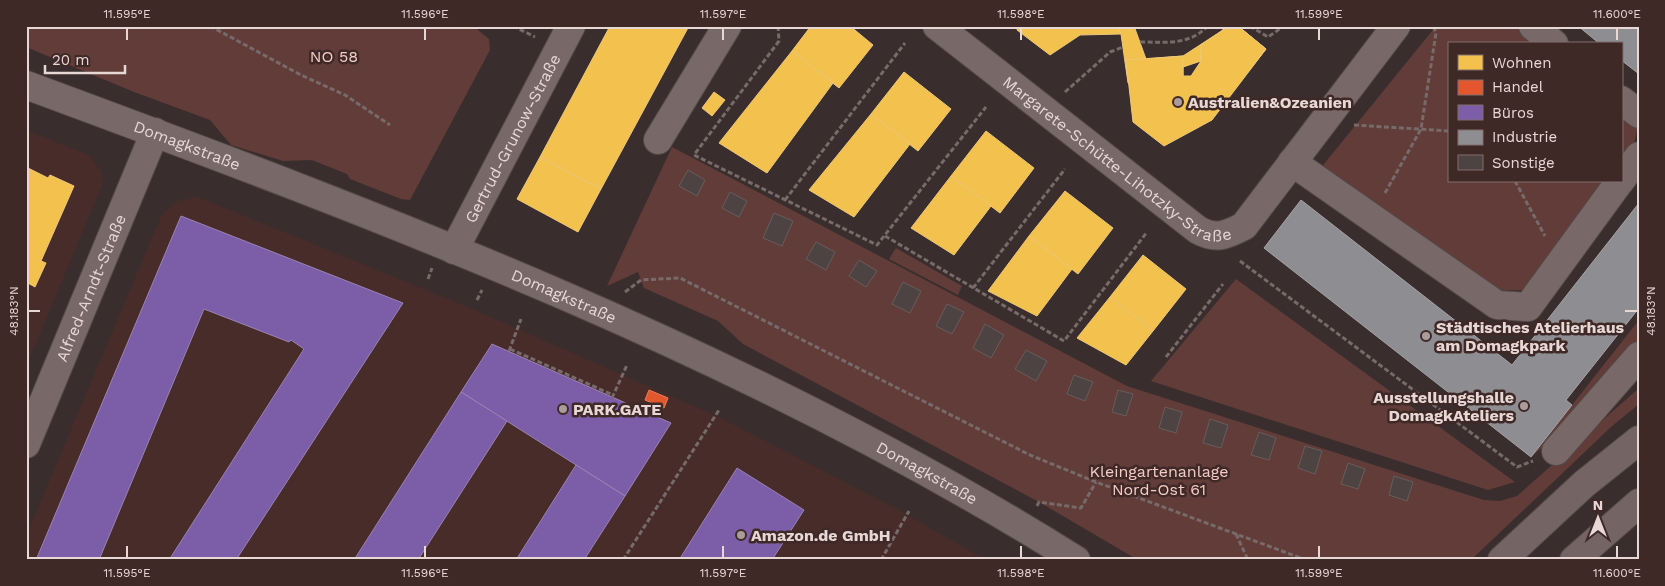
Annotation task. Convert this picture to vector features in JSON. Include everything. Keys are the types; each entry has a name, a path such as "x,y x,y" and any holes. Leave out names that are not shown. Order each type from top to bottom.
{"highway":[{"path":"1502,560 1584,484 1639,440"},
{"path":"1574,560 1639,503"}],"street":[{"name":"Gertrud-Grunow-Straße","path":"454,250 571,26"},
{"path":"658,140 727,26"},
{"name":"Margarete-Schütte-Lihotzky-Straße","path":"937,26 1198,230 1212,237 1227,235 1244,226 1396,26"},
{"path":"1533,26 1552,42"},
{"name":"Domagkstraße","path":"26,85 155,132 454,250 781,394 922,470 1076,560"},
{"path":"1622,101 1639,114"},
{"name":"Alfred-Arndt-Straße","path":"26,444 155,132"},
{"path":"1622,180 1639,156"},
{"path":"1292,162 1497,305 1528,307 1620,182"},
{"path":"1556,452 1639,356"}],"path":[{"path":"210,26 301,75 345,95 390,125"},
{"path":"778,26 779,41 694,155 877,245 986,107"},
{"path":"1140,42 1178,43 1192,38 1208,26"},
{"path":"1250,26 1268,37 1284,26"},
{"path":"1372,218 1421,129 1436,33 1433,26"},
{"path":"785,200 904,43"},
{"path":"1062,95 1110,52 1123,47"},
{"path":"1348,124 1448,131"},
{"path":"973,288 1065,169"},
{"path":"1516,182 1560,262"},
{"path":"885,236 1064,341 1147,232"},
{"path":"1240,261 1517,467 1556,452"},
{"path":"622,295 641,280 680,278 1030,455 1096,482 1306,560"},
{"path":"1166,357 1222,284"},
{"path":"521,319 509,350 612,396 627,366"},
{"path":"623,560 719,410"},
{"path":"1033,513 1039,502 1081,508 1096,482"},
{"path":"881,560 909,511"},
{"path":"1235,534 1248,560"}],"shaded area":[{"path":"26,130 89,155 101,171 103,183 26,367"},
{"path":"198,197 463,305 723,419 897,509 986,560 26,560 26,536 162,214 177,201"}],"green space":[{"name":"NO 58","path":"26,26 473,26 489,39 490,50 410,200 401,199 350,179 347,174 312,160 283,161 231,145 210,120 134,92 26,47"},
{"path":"1436,26 1515,26 1534,42 1448,42 1448,182 1607,182 1524,290 1486,291 1320,169"},
{"path":"1622,115 1638,128 1632,151 1622,163"},
{"name":"Kleingartenanlage Nord-Ost 61","path":"672,147 1127,386 1484,500 1500,501 1517,496 1639,388 1639,404 1611,427 1471,560 1138,560 1039,502 743,344 718,321 644,288 638,272 607,286"},
{"path":"896,248 962,286 958,295 889,259"},
{"path":"1236,279 1515,482 1488,490 1151,381"},
{"path":"1639,320 1639,365 1531,457"}],"building: Wohnen":[{"path":"610,26 689,26 601,189 540,157"},
{"path":"811,26 850,26 873,45 839,88 792,51"},
{"path":"1018,26 1124,26 1121,34 1080,35 1050,55 1017,30"},
{"path":"1117,26 1134,26 1146,59 1183,56 1223,30 1223,26 1238,26 1266,49 1248,72 1222,52 1201,55 1201,61 1183,67 1183,76 1128,83 1121,34"},
{"name":"Australien&Ozeanien","path":"1229,26 1238,26 1266,49 1212,120 1164,146 1133,122 1126,60 1183,56 1183,76 1191,76 1201,61 1201,45"},
{"path":"792,51 833,83 767,173 719,143"},
{"path":"904,72 951,109 918,151 871,114"},
{"path":"714,92 725,100 712,116 702,108"},
{"path":"871,114 910,144 854,217 809,190"},
{"path":"986,131 1034,168 1000,213 951,176"},
{"path":"540,157 601,189 578,232 517,199"},
{"path":"26,167 48,178 50,175 74,186 41,261 46,263 35,287 26,282"},
{"path":"951,176 991,206 954,255 911,228"},
{"path":"1065,191 1113,228 1078,274 1029,236"},
{"path":"1029,236 1072,269 1037,316 988,291"},
{"path":"1143,255 1186,289 1153,331 1110,297"},
{"path":"1110,297 1153,331 1126,365 1077,338"}],"building: Handel":[{"path":"649,390 668,398 664,408 645,400"}],"building: Büros":[{"path":"181,216 403,303 236,560 169,560 304,349 291,340 289,342 204,309 99,560 36,560"},
{"name":"PARK.GATE","path":"492,344 671,423 625,496 461,392"},
{"path":"461,392 507,421 418,560 354,560"},
{"path":"576,465 625,496 584,560 516,560"},
{"name":"Amazon.de GmbH","path":"737,468 804,510 772,560 679,560"}],"building: Industrie":[{"path":"1578,26 1639,26 1639,74 1622,61 1622,42 1598,42"},
{"name":"Städtisches Atelierhaus am Domagkpark","path":"1301,200 1512,365 1639,203 1639,308 1566,400 1572,405 1531,457 1264,248"}],"building: Sonstige":[{"path":"688,170 705,180 697,196 679,186"},
{"path":"730,192 747,201 739,217 722,208"},
{"path":"774,213 793,221 782,246 763,238"},
{"path":"816,242 835,252 826,270 806,259"},
{"path":"859,260 877,271 866,287 849,276"},
{"path":"903,282 921,291 910,313 892,304"},
{"path":"947,304 964,312 952,334 936,326"},
{"path":"985,324 1004,335 991,358 973,348"},
{"path":"1026,350 1047,361 1036,381 1015,369"},
{"path":"1074,375 1093,382 1085,401 1067,394"},
{"path":"1118,390 1133,394 1126,416 1112,412"},
{"path":"1165,407 1182,412 1176,433 1159,428"},
{"path":"1210,419 1228,425 1221,448 1203,443"},
{"path":"1259,432 1276,438 1269,460 1251,455"},
{"path":"1305,446 1322,451 1315,474 1298,468"},
{"path":"1348,463 1365,469 1358,489 1341,484"},
{"path":"1394,476 1413,482 1407,501 1389,495"}],"place":[{"name":"Australien&Ozeanien","path":"1178,102"},
{"name":"Städtisches Atelierhaus am Domagkpark","path":"1426,336"},
{"name":"Ausstellungshalle DomagkAteliers","path":"1524,406"},
{"name":"PARK.GATE","path":"563,409"},
{"name":"Amazon.de GmbH","path":"741,535"}]}
